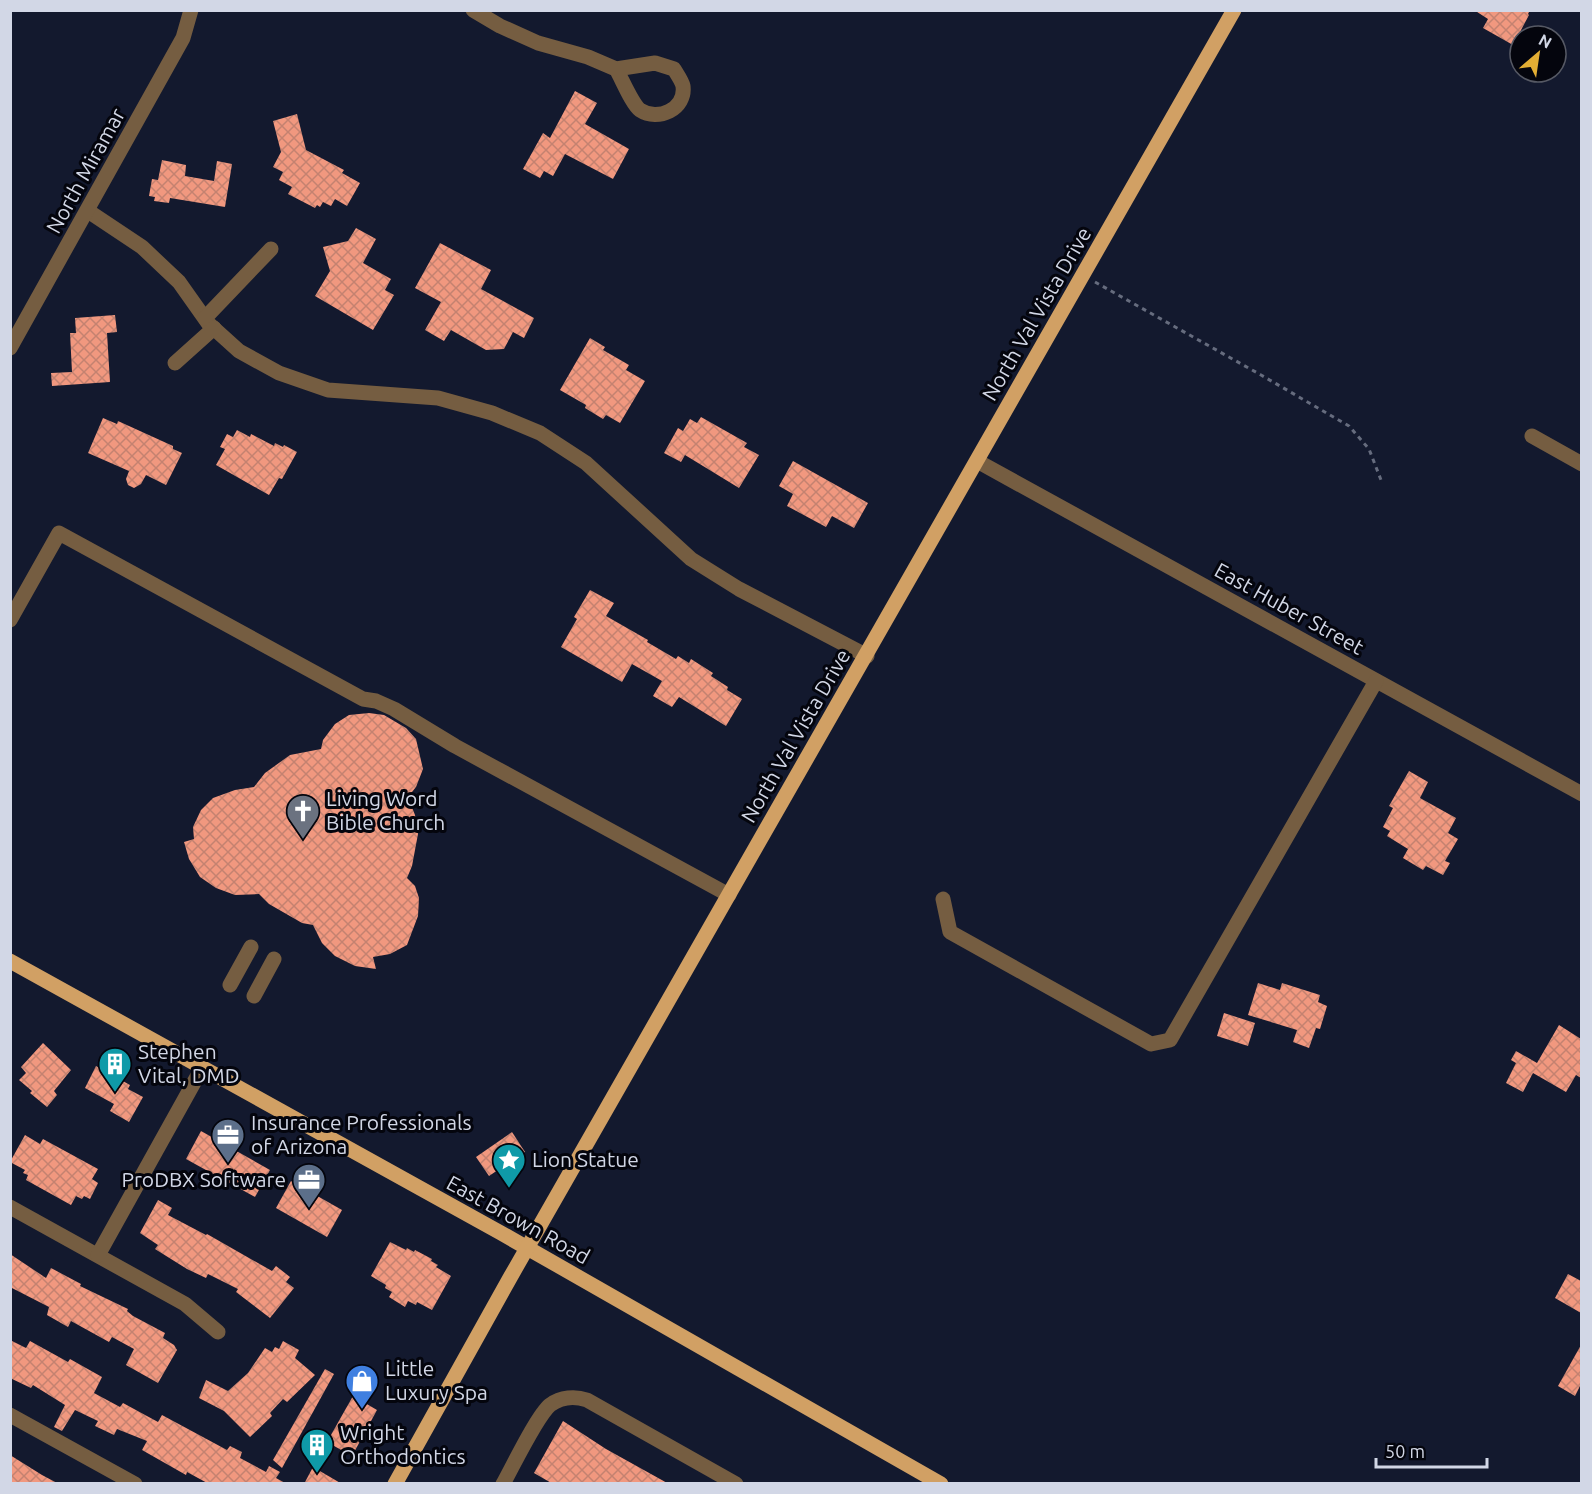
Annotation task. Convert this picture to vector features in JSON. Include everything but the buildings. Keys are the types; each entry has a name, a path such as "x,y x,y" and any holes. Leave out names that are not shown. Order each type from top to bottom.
{"main road":[{"name":"North Val Vista Drive","path":"395,1484 1234,10"},
{"name":"East Brown Road","path":"10,961 527,1249 941,1484"}],"street":[{"name":"North Miramar","path":"10,348 183,38 191,10"},
{"path":"473,10 500,26 538,43 588,57 616,69"},
{"path":"88,211 142,247 179,282 209,323 239,351 268,368 327,390 438,398 492,413 540,433 586,463 691,559 740,589 867,656"},
{"path":"175,363 271,249"},
{"path":"1532,436 1581,464"},
{"name":"East Huber Street","path":"977,461 1581,794"},
{"path":"10,620 59,533 363,699 376,701 394,709 454,746 729,895"},
{"path":"943,899 950,932 1151,1044 1170,1040 1376,681"},
{"path":"230,985 251,947"},
{"path":"254,996 274,960"},
{"path":"98,1256 202,1068"},
{"path":"10,1207 185,1304 218,1332"},
{"path":"503,1484 549,1406 562,1399 580,1397 736,1484"},
{"path":"10,1415 135,1484"}],"path":[{"path":"1083,275 1349,426 1369,449 1381,480"}],"place":[{"name":"Living Word Bible Church","path":"303,840"},
{"name":"Stephen Vital, DMD","path":"115,1093"},
{"name":"Insurance Professionals of Arizona","path":"228,1164"},
{"name":"Lion Statue","path":"509,1189"},
{"name":"ProDBX Software","path":"309,1209"},
{"name":"Little Luxury Spa","path":"362,1410"},
{"name":"Wright Orthodontics","path":"317,1474"}]}
